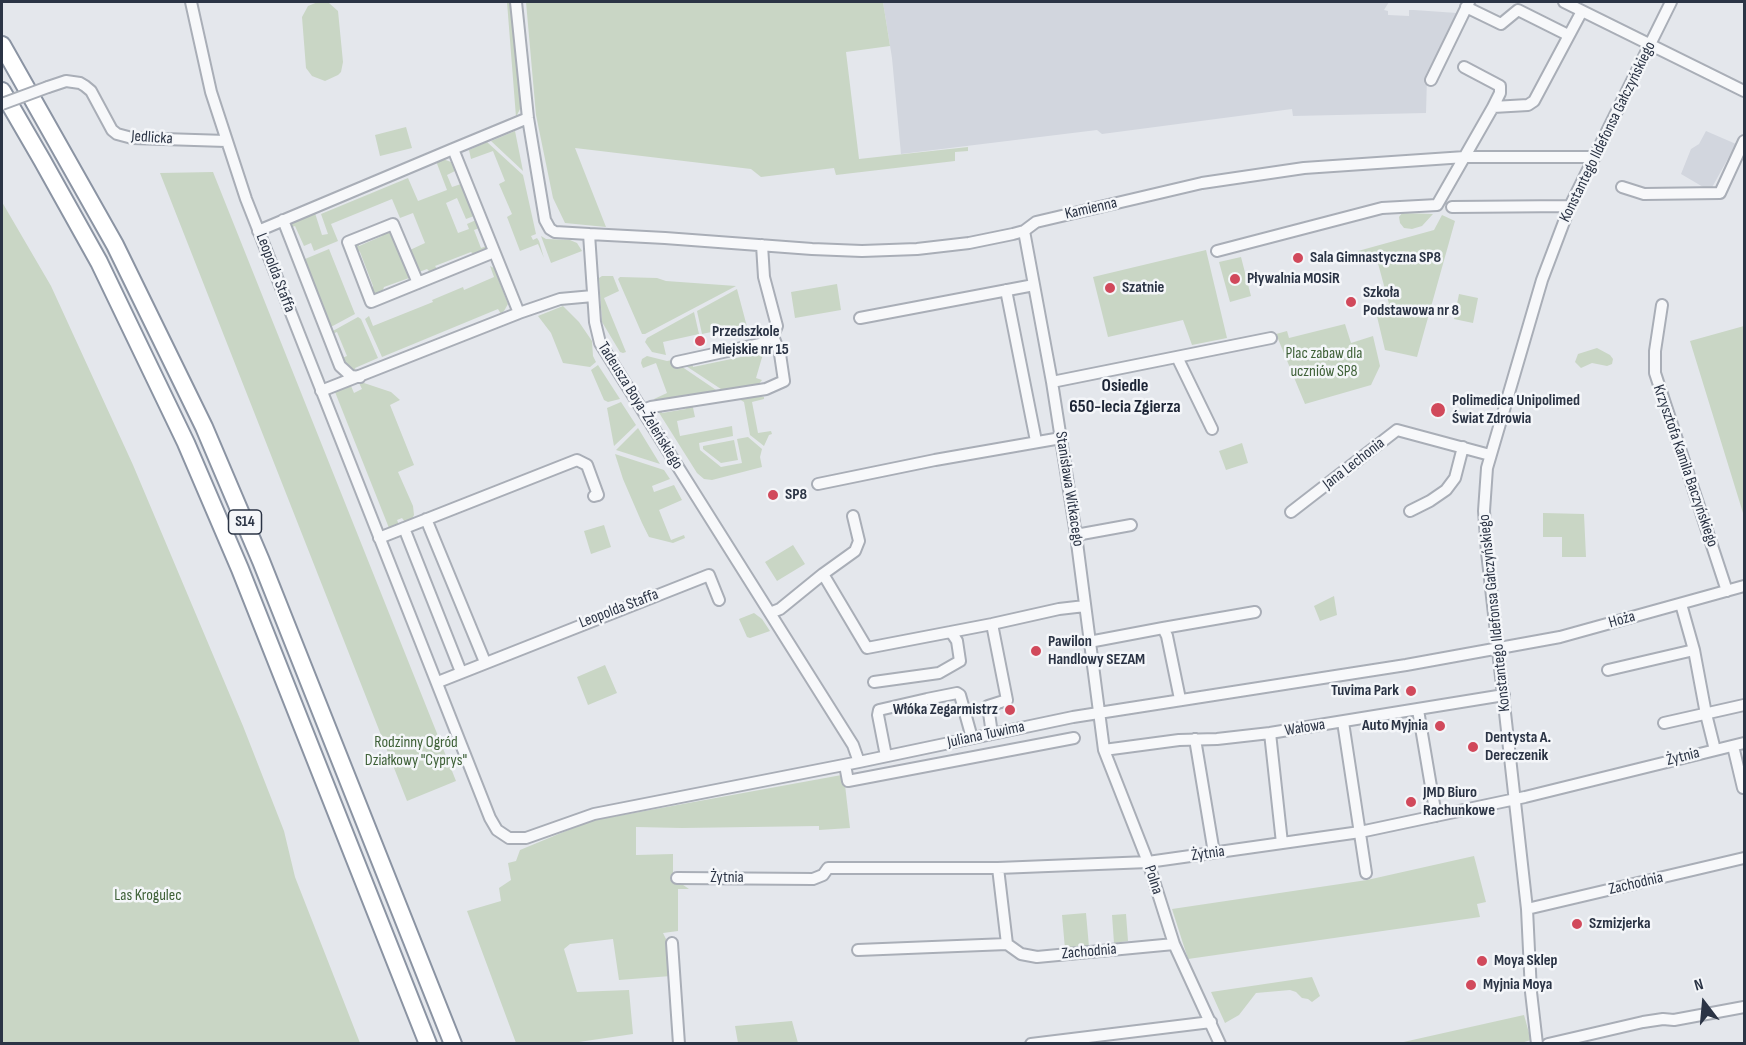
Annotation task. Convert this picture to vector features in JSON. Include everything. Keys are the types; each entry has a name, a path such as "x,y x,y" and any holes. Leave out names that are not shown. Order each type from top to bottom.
{"highway":[{"name":"S14","path":"2,45 115,245 204,427 261,561 453,1044"},
{"name":"S14","path":"2,91 99,262 186,443 236,559 428,1044"}],"street":[{"name":"Leopolda Staffa","path":"191,2 206,69 226,141 258,231 326,389 379,538 490,818"},
{"path":"516,2 528,118 545,220 550,229 555,232 589,234"},
{"path":"1564,2 1744,91"},
{"name":"Konstantego Ildefonsa Gałczyńskiego","path":"1538,1044 1532,998 1527,909 1484,517 1484,491 1490,455 1542,280 1570,206 1671,2"},
{"path":"1431,80 1468,4 1501,24 1518,10 1568,35"},
{"path":"1493,107 1532,103 1582,10"},
{"path":"1217,251 1382,208 1437,206 1500,93 1500,86 1464,67"},
{"name":"Jedlicka","path":"2,104 66,81 80,83 90,91 112,130 117,134 132,138 226,141"},
{"path":"258,231 528,118"},
{"path":"1622,187 1644,194 1720,193 1744,141"},
{"path":"453,149 519,313"},
{"name":"Kamienna","path":"589,234 862,251 916,249 969,243 1024,231 1036,222 1203,183 1315,167 1465,157 1595,157"},
{"path":"1452,207 1570,206"},
{"path":"282,220 340,366 351,376 360,377"},
{"path":"418,283 393,224 348,242 371,302 418,283 494,252"},
{"name":"Stanisława Witkacego","path":"1024,231 1077,535 1089,642 1100,712"},
{"name":"Tadeusza Boya-Żeleńskiego","path":"589,234 596,329 600,344 853,744 860,762"},
{"path":"677,362 760,344 773,336 777,326 764,277 762,245"},
{"path":"860,318 1034,285"},
{"path":"1006,290 1036,441"},
{"path":"326,389 519,313 560,299 593,296"},
{"name":"Krzysztofa Kamila Baczyńskiego","path":"1662,304 1654,351 1654,373 1727,591"},
{"path":"642,410 651,406 766,389 780,384 785,378 779,347 773,336"},
{"path":"1052,382 1271,338"},
{"path":"1177,357 1212,429"},
{"path":"326,389 340,366"},
{"name":"Jana Lechonia","path":"1292,512 1397,430 1490,455"},
{"path":"818,484 1061,438"},
{"path":"1410,511 1446,490 1455,478 1463,447"},
{"path":"379,538 577,460 586,465 598,495 594,496"},
{"path":"770,613 780,609 855,551 859,541 853,516"},
{"path":"426,519 485,662"},
{"path":"1077,535 1131,525"},
{"path":"404,528 461,672"},
{"path":"823,574 867,648 1059,609 1085,606"},
{"name":"Leopolda Staffa","path":"438,682 710,575 719,600"},
{"name":"Hoża","path":"1498,649 1560,637 1744,586"},
{"path":"1681,604 1694,650 1715,750"},
{"path":"1089,642 1255,612"},
{"path":"992,624 1007,700 988,706 992,734"},
{"path":"1163,628 1167,636 1180,699"},
{"path":"874,682 939,673 960,660 957,641 951,632"},
{"name":"Juliana Tuwima","path":"490,818 496,830 502,834 513,839 523,839 594,814 860,762 1046,722 1498,649"},
{"path":"1608,670 1694,650"},
{"path":"886,756 879,710 955,693 960,695 972,738"},
{"name":"Wałowa","path":"1104,750 1269,733 1504,695"},
{"path":"1664,723 1744,705"},
{"path":"1418,710 1436,816"},
{"name":"Polna","path":"1100,712 1104,750 1148,862 1174,944 1220,1044"},
{"path":"1046,722 1050,742"},
{"path":"1343,722 1365,873"},
{"path":"1269,733 1282,843"},
{"path":"845,765 848,781 1074,738"},
{"path":"1195,739 1214,853"},
{"name":"Żytnia","path":"677,878 813,879 823,875 828,867 998,868 1148,862 1360,832 1515,799 1744,743"},
{"path":"1733,746 1743,788"},
{"name":"Zachodnia","path":"1527,909 1744,858"},
{"path":"998,868 1007,944"},
{"path":"672,943 679,1044"},
{"name":"Zachodnia","path":"858,950 1007,944 1021,954 1036,957 1174,944"},
{"path":"1548,1044 1643,1022 1674,1020 1744,1007"},
{"path":"1031,1044 1211,1022"}],"shaded area":[{"path":"883,2 1389,2 1384,10 1388,11 1388,15 1409,16 1409,10 1457,13 1427,78 1426,113 1293,116 1292,109 1102,134 1097,130 901,154 892,58"},
{"path":"1706,131 1736,144 1710,191 1681,174 1691,149 1699,144"}],"green space":[{"path":"318,2 329,3 338,11 343,62 341,72 325,81 312,76 306,68 302,17 308,6"},
{"path":"507,2 512,2 521,107 516,117"},
{"path":"526,2 883,2 890,46 846,52 859,159 968,147 968,151 955,152 955,161 836,175 834,168 761,177 751,169 575,148 606,227 565,223 553,198 536,115"},
{"path":"406,127 412,148 380,156 375,135"},
{"path":"515,131 523,171 491,141"},
{"path":"487,142 523,175 536,234 531,236 533,240 537,238 539,241 544,258 538,244 520,251 507,217 512,214 499,184 505,181 493,151 471,159 469,150"},
{"path":"443,159 451,162 455,171 447,175 452,187 461,184 474,216 466,219 457,198 446,203 458,233 469,229 467,224 476,220 479,228 474,230 481,248 487,246 485,251 476,256 471,252 435,266 439,271 432,274 427,269 419,272 410,250 425,243 413,213 400,218 392,199 331,224 338,241 314,251 311,243 304,246 295,226 290,228 290,222 314,210 322,235 328,234 321,214 408,178 418,201 447,190 436,161"},
{"name":"Rodzinny Ogród Działkowy \"Cyprys\"","path":"213,172 456,781 407,801 160,173"},
{"name":"Las Krogulec","path":"2,202 51,286 133,465 243,726 284,831 295,877 360,1043 2,1043"},
{"path":"1402,213 1433,214 1422,226 1412,229 1404,228 1400,223 1399,217"},
{"path":"1442,215 1455,221 1417,357 1385,350 1375,308 1389,304 1376,256 1360,259 1358,251 1434,230"},
{"path":"385,229 391,229 409,278 384,287 381,296 371,293 373,286 360,252 354,248 355,241 359,240 359,246 382,236"},
{"path":"541,236 546,239 570,240 577,243 582,251 551,263"},
{"path":"329,249 355,314 329,328 304,262 305,259"},
{"path":"1206,250 1227,338 1192,345 1183,320 1108,337 1093,277"},
{"name":"Pływalnia MOSiR","path":"1241,257 1251,296 1230,302 1219,262"},
{"path":"490,266 494,268 508,304 501,314 498,309 382,357 365,319 369,316 373,326 433,302 432,300 463,287 464,290 494,277"},
{"path":"613,276 619,291 604,298 626,352 623,353 620,352 602,322 599,278"},
{"path":"620,277 657,278 666,281 736,286 642,334 618,279"},
{"path":"837,284 841,310 795,318 791,292"},
{"path":"737,289 750,338 747,338 744,325 702,334 697,311"},
{"path":"1459,294 1478,298 1473,323 1454,319"},
{"path":"563,306 579,322 592,341 593,356 596,362 590,367 563,363 551,333 538,316"},
{"path":"694,312 699,334 663,342 666,355 652,352 645,342 647,338"},
{"path":"358,317 361,319 378,358 355,368 357,374 348,371 342,358 347,356 337,332 332,334 331,332"},
{"name":"Plac zabaw dla uczniów SP8","path":"1345,324 1351,343 1373,336 1380,366 1371,385 1305,404 1276,334 1287,331 1289,338"},
{"path":"1744,326 1744,512 1743,513 1690,341"},
{"path":"760,348 768,348 770,351 769,356 763,354 756,378 762,380 755,389 727,393 683,364 692,362 693,367 760,353"},
{"path":"1597,348 1610,355 1613,359 1612,364 1607,366 1592,363 1581,368 1575,362 1578,354"},
{"path":"647,356 672,360 722,394 656,402 654,399 667,393 656,363 643,368 642,359"},
{"path":"598,365 620,399 608,402 604,400 591,370"},
{"path":"359,383 391,392 400,400 390,405 414,465 398,472 413,506 414,515 412,519 405,522 402,518 397,520 399,525 392,528 389,528 335,392 351,386 354,393 362,389"},
{"path":"751,395 764,397 764,399 752,402 758,433 771,431 772,434 769,435 764,446 750,435 744,402 735,397"},
{"path":"621,402 636,425 614,446 607,408"},
{"path":"688,403 692,403 695,417 677,421 680,436 732,426 733,436 699,443 700,450 721,467 742,463 737,439 748,437 762,449 760,457 762,467 712,480 704,479 697,473 656,408 660,407 662,413 686,409"},
{"path":"638,428 660,464 616,450"},
{"path":"734,440 738,460 721,463 703,449 703,446"},
{"path":"1242,443 1248,463 1226,470 1219,451"},
{"path":"615,454 664,470 670,479 652,486 654,492 674,485 682,500 659,510 671,540 684,535 685,538 673,543 649,537 623,479"},
{"path":"1543,513 1584,514 1586,557 1562,557 1562,537 1543,537"},
{"path":"604,525 611,547 591,554 584,531"},
{"path":"793,545 805,564 777,581 765,562"},
{"path":"1334,596 1337,615 1320,621 1314,606"},
{"path":"754,613 762,619 770,631 750,638 747,637 739,619"},
{"path":"605,665 617,693 588,705 577,677"},
{"path":"847,774 845,785 850,828 819,830 819,826 636,827 636,855 673,854 673,878 689,889 678,889 678,931 663,933 668,943 671,976 619,980 613,939 570,944 564,949 577,992 629,990 633,1034 572,1043 516,1043 467,911 501,901 499,888 511,880 508,863 516,861 520,850 590,821"},
{"path":"1474,856 1486,902 1477,904 1480,917 1188,959 1172,909 1367,880"},
{"path":"1086,913 1089,947 1065,949 1062,915"},
{"path":"1126,914 1128,941 1114,943 1112,915"},
{"path":"1312,977 1320,996 1312,1002 1290,990 1256,993 1239,1015 1225,1023 1211,992"},
{"path":"1524,1015 1531,1040 1521,1043 1399,1043"},
{"path":"792,1021 798,1043 738,1043 735,1026"}],"place":[{"name":"Sala Gimnastyczna SP8","path":"1298,258"},
{"name":"Pływalnia MOSiR","path":"1235,279"},
{"name":"Szatnie","path":"1110,288"},
{"name":"Szkoła Podstawowa nr 8","path":"1351,302"},
{"name":"Przedszkole Miejskie nr 15","path":"700,341"},
{"name":"Polimedica Unipolimed Świat Zdrowia","path":"1438,410"},
{"name":"SP8","path":"773,495"},
{"name":"Pawilon Handlowy SEZAM","path":"1036,651"},
{"name":"Tuvima Park","path":"1411,691"},
{"name":"Włóka Zegarmistrz","path":"1010,710"},
{"name":"Auto Myjnia","path":"1440,726"},
{"name":"Dentysta A. Dereczenik","path":"1473,747"},
{"name":"JMD Biuro Rachunkowe","path":"1411,802"},
{"name":"Szmizjerka","path":"1577,924"},
{"name":"Moya Sklep","path":"1482,961"},
{"name":"Myjnia Moya","path":"1471,985"}],"district":[{"name":"Osiedle 650-lecia Zgierza","path":"1125,396"}]}
